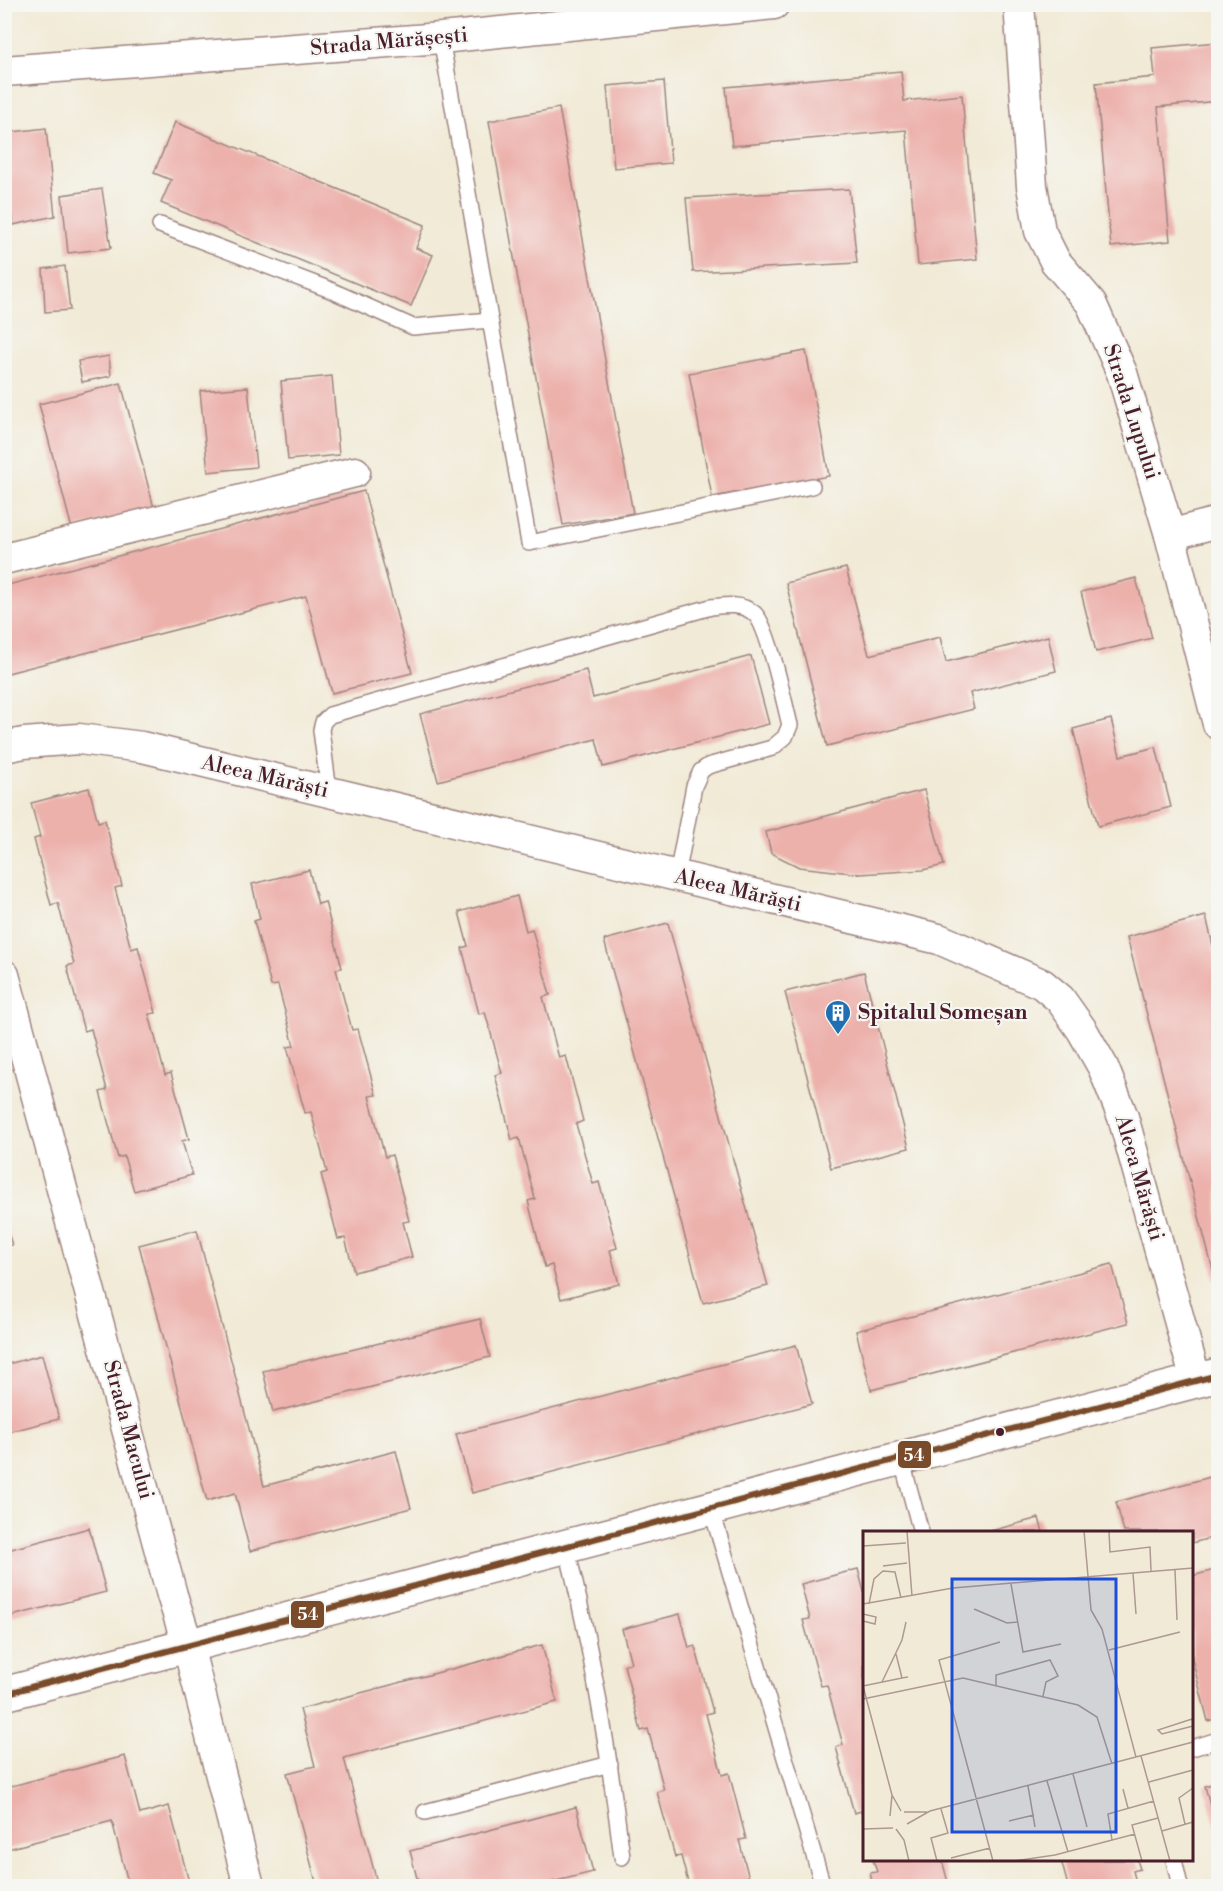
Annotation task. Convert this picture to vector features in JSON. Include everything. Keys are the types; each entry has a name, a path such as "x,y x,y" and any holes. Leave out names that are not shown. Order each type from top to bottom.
{"main road":[{"path":"4,1694 1207,1378"}],"street":[{"name":"Strada Mărășești","path":"4,71 441,38 774,4"},
{"name":"Strada Lupului","path":"1019,4 1032,186 1041,231 1055,261 1090,303 1122,373 1170,535 1218,724"},
{"path":"4,559 356,472"},
{"path":"1170,535 1218,522"},
{"name":"Aleea Mărăști","path":"4,747 24,743 80,739 142,747 939,939 1042,984 1060,999 1082,1030 1103,1067 1123,1117 1207,1378"},
{"name":"Strada Macului","path":"4,975 172,1595 188,1646 249,1887"}],"lane":[{"path":"441,38 529,543 812,486"},
{"path":"160,225 328,289 412,327 490,320"},
{"path":"329,792 321,730 323,722 330,715 711,607 730,604 755,614 765,630 790,725 785,737 772,748 708,766 701,771 694,786 677,876"},
{"path":"901,1458 920,1531"},
{"path":"711,1508 823,1887"},
{"path":"567,1546 578,1590 610,1764 622,1857"},
{"path":"1193,1744 1218,1740"},
{"path":"425,1812 610,1764"},
{"path":"1174,1861 1180,1887"}],"building":[{"path":"1218,42 1218,101 1158,107 1170,241 1111,247 1096,83 1155,77 1152,48"},
{"path":"901,71 904,101 962,95 977,259 918,265 906,130 732,146 726,87"},
{"path":"664,81 671,163 614,168 607,86"},
{"path":"559,108 633,513 563,525 489,121"},
{"path":"175,122 425,225 416,248 433,255 411,306 161,203 171,180 154,173"},
{"path":"46,128 55,216 13,225 4,156 4,133"},
{"path":"102,189 111,248 68,253 62,195"},
{"path":"849,189 857,263 693,272 686,198"},
{"path":"65,266 70,310 45,312 43,269"},
{"path":"806,351 829,476 712,497 689,373"},
{"path":"109,356 111,376 82,382 78,361"},
{"path":"332,376 339,455 288,460 281,381"},
{"path":"121,383 154,508 72,529 39,404"},
{"path":"248,387 256,467 208,472 200,391"},
{"path":"364,491 412,673 332,693 306,596 4,674 4,586"},
{"path":"846,568 869,655 940,637 946,662 1048,636 1056,671 970,693 974,709 827,746 786,583"},
{"path":"1136,578 1152,638 1096,652 1081,592"},
{"path":"751,656 769,724 603,767 596,739 438,781 420,714 586,670 593,698"},
{"path":"1111,719 1120,756 1156,747 1171,807 1098,826 1073,729"},
{"path":"89,788 98,822 105,820 122,886 115,888 131,949 138,947 156,1013 149,1014 165,1075 171,1073 189,1139 182,1141 192,1175 134,1191 124,1156 118,1158 100,1092 107,1090 91,1029 84,1031 67,966 74,964 58,903 51,905 34,839 40,837 31,803"},
{"path":"924,790 944,865 923,870 860,874 799,867 771,853 766,832"},
{"path":"309,870 318,904 325,902 342,968 336,969 352,1030 358,1029 376,1095 369,1096 385,1157 392,1155 409,1221 403,1222 412,1257 354,1272 345,1238 338,1239 321,1174 327,1172 311,1112 305,1113 287,1047 294,1046 278,985 271,986 254,921 260,919 252,884"},
{"path":"517,896 526,931 532,929 550,995 543,997 559,1058 566,1056 583,1121 576,1124 593,1184 599,1182 617,1248 610,1250 619,1284 561,1299 552,1265 545,1267 528,1201 535,1199 519,1138 512,1140 495,1075 502,1073 485,1012 479,1014 462,948 468,946 459,912"},
{"path":"1206,916 1218,967 1218,1290 1127,937"},
{"path":"668,923 768,1286 703,1303 604,940"},
{"name":"Spitalul Someșan","path":"864,972 909,1148 831,1168 785,992"},
{"path":"4,1221 12,1245 4,1247"},
{"path":"197,1230 264,1486 396,1451 411,1508 250,1551 235,1493 207,1501 139,1245"},
{"path":"1112,1264 1128,1323 871,1390 856,1331"},
{"path":"480,1319 490,1357 273,1412 263,1371"},
{"path":"796,1345 812,1404 472,1493 456,1434"},
{"path":"42,1355 59,1419 4,1433 4,1365"},
{"path":"1218,1475 1218,1536 1193,1543 1193,1531 1124,1531 1116,1502"},
{"path":"1039,1518 1043,1531 991,1531"},
{"path":"89,1528 106,1592 4,1618 4,1551"},
{"path":"858,1569 863,1588 863,1819 861,1811 854,1813 836,1747 843,1745 827,1685 821,1686 803,1620 810,1619 801,1584"},
{"path":"1218,1569 1218,1718 1208,1721 1193,1663 1193,1576"},
{"path":"680,1614 689,1648 695,1646 713,1712 706,1714 722,1775 729,1773 746,1839 739,1840 751,1886 689,1886 681,1856 675,1857 657,1792 664,1790 648,1729 641,1731 624,1665 631,1663 622,1629"},
{"path":"542,1645 557,1702 344,1758 378,1886 317,1886 287,1773 315,1766 300,1709"},
{"path":"125,1756 140,1814 169,1806 190,1886 129,1886 112,1821 4,1850 4,1788"},
{"path":"1218,1782 1218,1835 1205,1786"},
{"path":"576,1807 593,1872 536,1886 419,1886 410,1851"},
{"path":"873,1861 942,1861 949,1886 873,1886 870,1873 877,1872"},
{"path":"1061,1861 1137,1861 1140,1869 1133,1871 1137,1886 1068,1886"}],"transit line":[{"name":"54","path":"4,1694 1218,1375"}],"place":[{"name":"Spitalul Someșan","path":"838,1036"}]}
